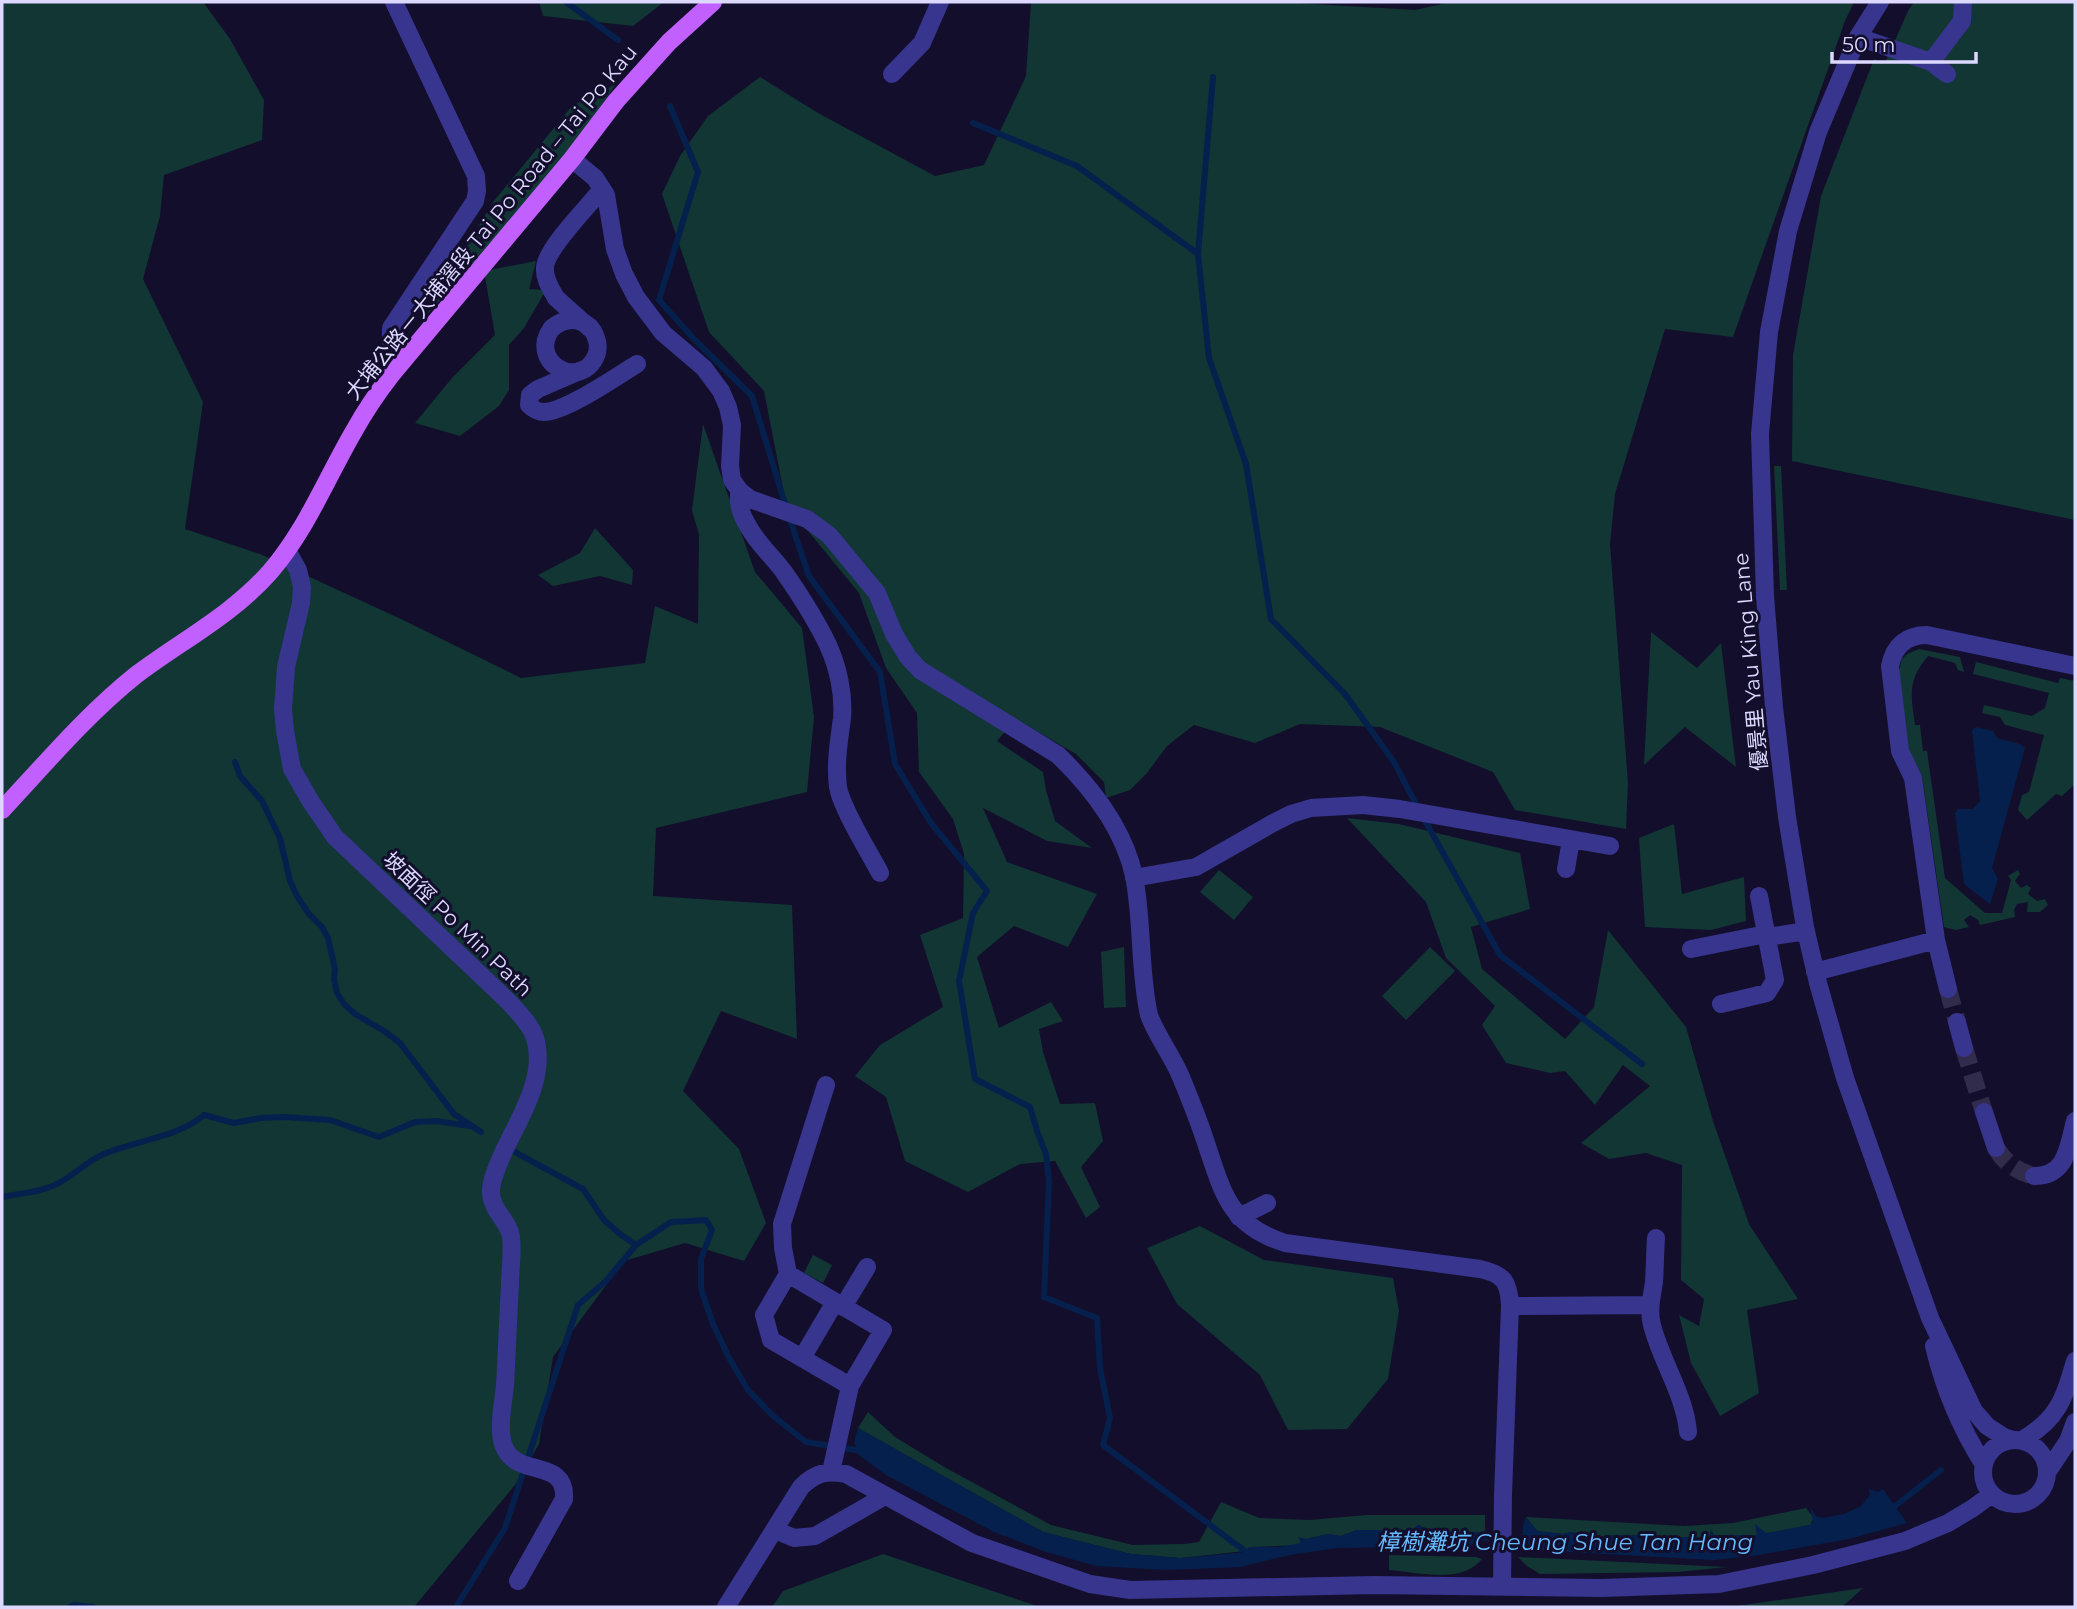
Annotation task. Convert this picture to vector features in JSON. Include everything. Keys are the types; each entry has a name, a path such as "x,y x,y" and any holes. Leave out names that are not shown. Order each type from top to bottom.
{"main road":[{"name":"大埔公路－大埔滘段 Tai Po Road – Tai Po Kau","path":"2,810 108,699 233,607 269,572 311,515 364,413 404,360 572,159 616,101 650,62 712,2"}],"street":[{"path":"394,2 476,177 477,191 475,201 391,328 391,347 404,360"},
{"path":"892,74 922,43 940,2"},
{"name":"優景里 Yau King Lane","path":"1880,2 1858,37 1818,132 1788,231 1769,332 1760,434 1765,596 1774,707 1787,817 1806,930 1845,1078 1930,1318 1980,1419 1996,1432 2018,1440"},
{"path":"1931,62 1962,21 1963,2"},
{"path":"1858,37 1931,62 1947,74"},
{"path":"572,159 595,178 602,189 608,204 615,249 631,289 663,333 710,375 724,398 733,435 730,466 732,480 740,491 758,502 796,514 823,529 870,583 882,602 899,643 920,670 1049,748 1077,774 1106,811 1120,836 1134,878 1149,1015 1180,1075 1222,1191 1239,1217 1265,1237 1285,1243 1494,1272 1505,1281 1509,1290 1510,1306 1502,1586"},
{"path":"602,189 547,254 545,269 556,298 585,323 590,327 593,331 597,338 598,342 598,348 597,353 594,359 592,363 588,367 581,371 575,372 565,372 550,362 546,353 546,339 552,328 564,321 580,321 587,324 591,328 595,333 597,340 598,344 598,350 597,355 594,361 590,365 586,368 574,374 549,385 538,388 530,395 529,405 535,411 546,412 564,406 637,364"},
{"path":"740,491 738,501 747,525 784,573 817,625 833,658 841,686 842,704 837,748 838,789 880,873"},
{"name":"坡面徑 Po Min Path","path":"287,550 298,570 302,587 285,681 285,731 292,769 335,837 510,1003 535,1037 538,1064 532,1090 498,1165 491,1192 493,1206 511,1234 507,1364 501,1433 505,1450 517,1463 555,1474 565,1489 564,1499 519,1581"},
{"path":"1948,989 1936,940 1913,778 1898,744 1890,666 1892,656 1902,642 1919,635 1927,635 2075,666"},
{"path":"1134,878 1196,867 1273,823 1311,808 1363,805 1400,809 1609,846"},
{"path":"1566,869 1571,840"},
{"path":"1721,1004 1767,993 1775,980 1759,896"},
{"path":"1691,949 1806,930"},
{"path":"1815,972 1936,940"},
{"path":"1957,1022 1964,1048"},
{"path":"826,1085 782,1224 788,1274 764,1315 771,1340 850,1386"},
{"path":"1984,1112 1996,1148"},
{"path":"2034,1176 2049,1174 2061,1165 2075,1121"},
{"path":"1239,1217 1267,1202"},
{"path":"1656,1238 1650,1305 1652,1324 1688,1423 1688,1432"},
{"path":"802,1358 867,1267"},
{"path":"788,1274 883,1330 850,1386 832,1468"},
{"path":"1510,1306 1650,1305"},
{"name":"優景里 Yau King Lane","path":"1930,1318 1934,1347 1951,1403 1984,1465"},
{"path":"2018,1440 2037,1448 2043,1455 2048,1471 2040,1492 2028,1502 2012,1504 1992,1494 1984,1480 1984,1465 1992,1450 2006,1441 2018,1440 2037,1431 2050,1419 2062,1401 2075,1361"},
{"path":"2048,1471 2068,1441 2075,1422"},
{"path":"726,1607 801,1487 810,1479 832,1468 972,1544 1090,1584 1130,1590 1374,1585 1602,1588 1719,1584 1813,1565 1905,1541 1948,1523 1992,1494"},
{"path":"775,1530 794,1538 815,1536 885,1496"}],"green space":[{"path":"2,2 203,2 230,39 264,100 262,140 164,175 160,216 143,279 203,402 185,529 260,554 521,678 645,663 655,606 698,624 699,535 692,510 703,424 755,572 802,628 814,717 807,792 656,828 653,896 792,905 797,1039 721,1011 683,1091 739,1149 766,1223 744,1261 685,1243 624,1261 553,1357 539,1444 515,1485 414,1607 2,1607"},
{"path":"539,2 664,2 633,26 543,16"},
{"path":"1031,2 1280,2 1415,10 1451,2 1854,2 1733,337 1665,329 1615,494 1610,544 1628,783 1626,829 1515,810 1493,772 1380,727 1300,724 1255,743 1194,725 1167,746 1130,790 1106,798 1104,782 1076,754 1016,719 997,741 1043,772 1055,821 1092,848 1047,841 983,808 1007,862 1097,894 1068,947 1014,926 977,957 999,1028 1051,1002 1063,1021 1039,1029 1043,1052 1060,1104 1095,1103 1103,1141 1081,1167 1100,1207 1086,1218 1055,1161 1020,1164 968,1192 905,1161 886,1097 855,1076 880,1045 943,1007 920,935 963,918 964,854 953,819 919,772 917,713 886,668 859,593 786,504 764,391 709,332 662,194 680,156 708,116 760,77 818,113 935,176 984,165 1026,76"},
{"path":"1914,2 2075,2 2075,520 1792,461 1793,355 1821,196 1874,59 1885,63"},
{"path":"616,84 585,129 523,208 425,317 493,202 572,106"},
{"path":"536,261 529,289 546,290 524,328 509,345 509,390 499,406 460,436 415,423 452,378 495,335 484,271"},
{"path":"1774,466 1781,466 1787,590 1780,590"},
{"path":"595,528 633,570 632,585 600,576 553,586 538,575 580,553"},
{"path":"1651,632 1697,668 1721,643 1736,767 1685,727 1644,765"},
{"path":"1919,649 1960,657 1964,672 1958,670 1955,663 1928,656 1917,673 1912,688 1915,725 1920,725 1923,751 1927,751 1945,878 1985,913 2002,913 2011,880 2008,876 2018,870 2020,874 2015,881 2021,888 2027,885 2031,888 2028,894 2037,901 2045,899 2048,905 2040,912 2027,912 2028,902 2017,904 2015,917 1980,925 1978,920 1970,915 1964,920 1969,927 1956,930 1944,927 1922,776 1908,748 1899,671 1902,659"},
{"path":"1976,662 2058,683 2060,678 2075,681 2075,784 2062,796 2056,794 2027,820 2018,810 2022,795 2029,792 2044,735 2005,725 2000,717 1982,713 1984,705 2032,716 2045,708 2049,693 1973,674"},
{"path":"1347,818 1399,824 1520,853 1530,909 1471,927 1482,969 1565,1039 1594,1007 1608,930 1686,1027 1713,1121 1749,1224 1798,1299 1747,1310 1759,1393 1720,1416 1691,1363 1679,1315 1699,1326 1704,1299 1681,1280 1682,1165 1646,1153 1609,1159 1581,1143 1650,1086 1623,1065 1595,1105 1565,1071 1550,1073 1506,1063 1482,1025 1495,1006 1446,958 1426,902"},
{"path":"1674,824 1682,894 1744,877 1746,921 1711,930 1645,927 1639,838"},
{"path":"1219,870 1253,897 1234,920 1200,892"},
{"path":"1124,947 1126,1007 1104,1008 1101,952"},
{"path":"1430,947 1455,971 1406,1020 1382,996"},
{"path":"1200,1226 1264,1260 1393,1278 1399,1311 1388,1379 1347,1429 1288,1430 1260,1375 1177,1304 1147,1248"},
{"path":"813,1255 832,1265 823,1283 804,1273"},
{"path":"868,1412 895,1437 1051,1525 1133,1545 1199,1542 1221,1502 1259,1518 1310,1520 1366,1515 1485,1515 1485,1531 1451,1533 1418,1525 1413,1530 1357,1530 1341,1536 1328,1534 1299,1538 1302,1545 1250,1547 1245,1551 1181,1558 1131,1554 1043,1532 858,1428"},
{"path":"1806,1508 1814,1518 1810,1525 1760,1535 1713,1535 1709,1538 1623,1535 1583,1537 1572,1532 1563,1534 1537,1531 1526,1517 1684,1526 1733,1523"},
{"path":"883,1554 1040,1607 772,1607 783,1591"},
{"path":"1389,1555 1482,1559 1463,1572 1438,1575 1389,1570"},
{"path":"1518,1557 1727,1567 1678,1572 1540,1574"},
{"path":"1863,1588 1842,1607 1730,1607"}],"water":[{"path":"1976,727 1993,731 1997,738 2025,748 1992,868 1998,879 1990,904 1964,884 1955,813 1958,809 1973,809 1980,801 1972,730"},
{"path":"858,1428 1043,1532 1131,1554 1181,1558 1247,1552 1250,1547 1280,1547 1301,1543 1298,1537 1307,1539 1328,1534 1341,1536 1357,1530 1412,1530 1418,1525 1429,1531 1481,1532 1482,1540 1470,1546 1337,1548 1290,1555 1240,1567 1167,1570 1096,1566 1046,1552 994,1532 886,1475 860,1456 854,1442"},
{"path":"1869,1489 1878,1492 1883,1489 1907,1523 1849,1539 1714,1560 1531,1550 1522,1540 1526,1517 1537,1531 1563,1534 1572,1532 1583,1537 1623,1535 1709,1538 1711,1529 1714,1535 1757,1535 1755,1524 1766,1533 1810,1525 1813,1521 1810,1507 1816,1516 1823,1518 1844,1514 1861,1506 1870,1495"}],"waterway":[{"path":"566,2 618,40"},
{"path":"1213,77 1198,254 1209,358 1246,464 1271,619 1345,694 1394,762 1418,808"},
{"name":"樟樹灘坑 Cheung Shue Tan Hang","path":"670,106 698,172 659,300 752,396 809,576 880,672 895,764 931,823 987,891 973,913 959,981 975,1079 1030,1107 1046,1154 1049,1181 1044,1297 1097,1318 1100,1368 1110,1418 1103,1445 1254,1555"},
{"path":"973,123 1077,166 1198,254"},
{"path":"235,762 240,776 262,801 280,838 290,881 297,896 328,938 337,993 344,1004 400,1043 454,1114 481,1132"},
{"path":"1423,817 1500,955 1642,1064"},
{"path":"2,1197 50,1187 116,1149 181,1129 204,1115 234,1123 284,1117 330,1120 379,1137 415,1122 436,1121 470,1126"},
{"path":"509,1149 583,1189 604,1220 636,1245"},
{"path":"456,1607 505,1528 578,1305 606,1281 636,1245 671,1222 706,1220 712,1230 701,1259 701,1289 713,1324 748,1390 772,1415 806,1442 863,1453"},
{"name":"樟樹灘坑 Cheung Shue Tan Hang","path":"1890,1510 1941,1470"},
{"name":"樟樹灘坑 Cheung Shue Tan Hang","path":"1475,1537 1527,1540"},
{"path":"70,1607 93,1607"}],"tunnel":[{"path":"1948,989 1957,1022"},
{"path":"1964,1048 1984,1112"},
{"path":"1996,1148 2012,1166 2034,1176"}]}
